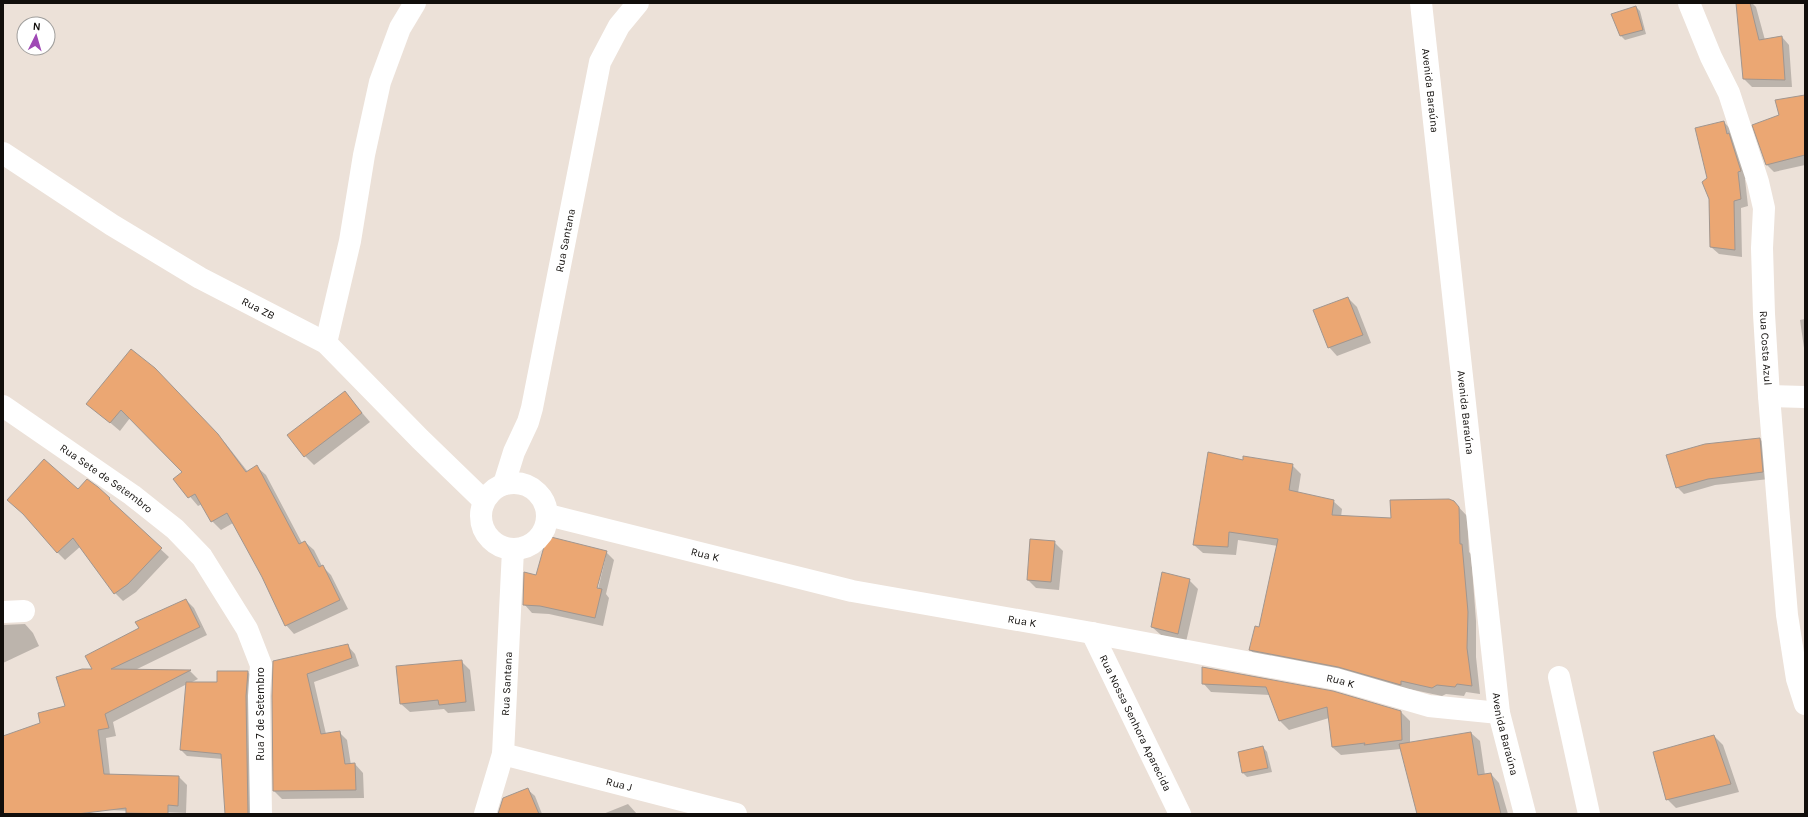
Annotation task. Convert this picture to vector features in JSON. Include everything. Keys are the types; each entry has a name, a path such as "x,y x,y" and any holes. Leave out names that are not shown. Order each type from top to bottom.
{"street":[{"path":"326,343 350,241 364,155 380,82 400,28 415,3"},
{"name":"Rua Santana","path":"504,484 514,452 528,422 532,408 600,62 618,26 638,3"},
{"name":"Rua Costa Azul","path":"1689,3 1711,57 1729,93 1758,182 1764,208 1762,248 1764,338 1788,615 1797,679 1805,704"},
{"name":"Avenida Baraúna","path":"1424,5 1499,713 1525,814"},
{"name":"Rua ZB","path":"3,153 112,225 200,278 326,343 420,439 484,501"},
{"path":"1769,396 1805,397"},
{"name":"Rua Sete de Setembro","path":"3,406 132,495 176,529 202,557"},
{"path":"519,483 534,489 544,500 548,515 546,529 538,540 527,548 513,550 500,547 489,539 482,528 480,514 484,501 492,491 504,484 519,483"},
{"name":"Rua K","path":"548,515 852,591 1092,633 1336,679 1428,706 1499,713"},
{"name":"Rua Santana","path":"485,814 502,754 513,550"},
{"name":"Rua 7 de Setembro","path":"202,557 247,629 261,665 259,696 261,814"},
{"path":"3,612 24,611"},
{"name":"Rua Nossa Senhora Aparecida","path":"1092,633 1180,814"},
{"path":"1559,677 1590,814"},
{"name":"Rua J","path":"502,754 736,814"},
{"path":"649,792 659,814"}],"building":[{"path":"1736,3 1750,3 1759,40 1782,36 1785,80 1743,79"},
{"path":"1636,6 1643,30 1620,36 1611,14"},
{"path":"1805,95 1805,155 1766,165 1752,125 1779,115 1775,100"},
{"path":"1724,121 1727,134 1729,133 1741,171 1738,172 1741,199 1734,201 1735,250 1710,247 1709,199 1702,182 1707,178 1695,128"},
{"path":"1348,297 1363,335 1328,348 1313,310"},
{"path":"131,349 155,368 218,434 246,472 257,465 299,544 305,541 319,567 323,565 340,600 285,626 262,577 227,513 211,522 195,494 188,498 173,479 182,472 121,410 110,423 86,404"},
{"path":"345,391 362,413 304,457 287,435"},
{"path":"1760,438 1763,472 1708,479 1676,488 1666,455 1705,444"},
{"path":"1208,452 1243,460 1243,456 1293,464 1289,490 1334,500 1332,515 1391,518 1390,500 1449,499 1454,501 1459,507 1460,544 1462,544 1468,612 1467,648 1472,686 1457,684 1455,687 1437,685 1432,688 1401,681 1401,685 1338,667 1249,650 1255,626 1259,627 1278,539 1229,532 1228,547 1193,545"},
{"path":"44,459 78,489 87,479 98,487 162,548 128,584 114,594 73,538 57,553 23,514 7,500"},
{"path":"547,536 607,551 597,588 602,589 595,618 540,606 523,605 524,572 536,575"},
{"path":"1030,539 1055,541 1051,582 1027,580"},
{"path":"1162,572 1190,579 1178,634 1151,627"},
{"path":"186,599 200,627 111,669 191,670 105,714 109,728 98,730 104,774 179,776 178,806 168,805 168,814 126,813 126,808 77,814 3,814 3,736 40,723 38,713 65,706 56,677 82,669 92,669 85,656 139,628 135,622"},
{"path":"348,644 352,658 307,674 321,734 340,731 345,764 355,763 356,790 273,791 273,661"},
{"path":"462,660 466,702 439,705 438,700 400,704 396,666"},
{"path":"1202,667 1333,691 1401,711 1402,740 1332,747 1327,707 1279,721 1266,687 1202,684"},
{"path":"217,671 248,671 246,696 248,814 225,814 221,754 180,750 186,682 217,682"},
{"path":"1471,732 1478,775 1491,773 1501,814 1417,814 1399,744"},
{"path":"1714,735 1731,784 1666,800 1653,752"},
{"path":"1263,746 1268,768 1242,773 1238,752"},
{"path":"528,788 539,814 498,814 503,798"}]}
